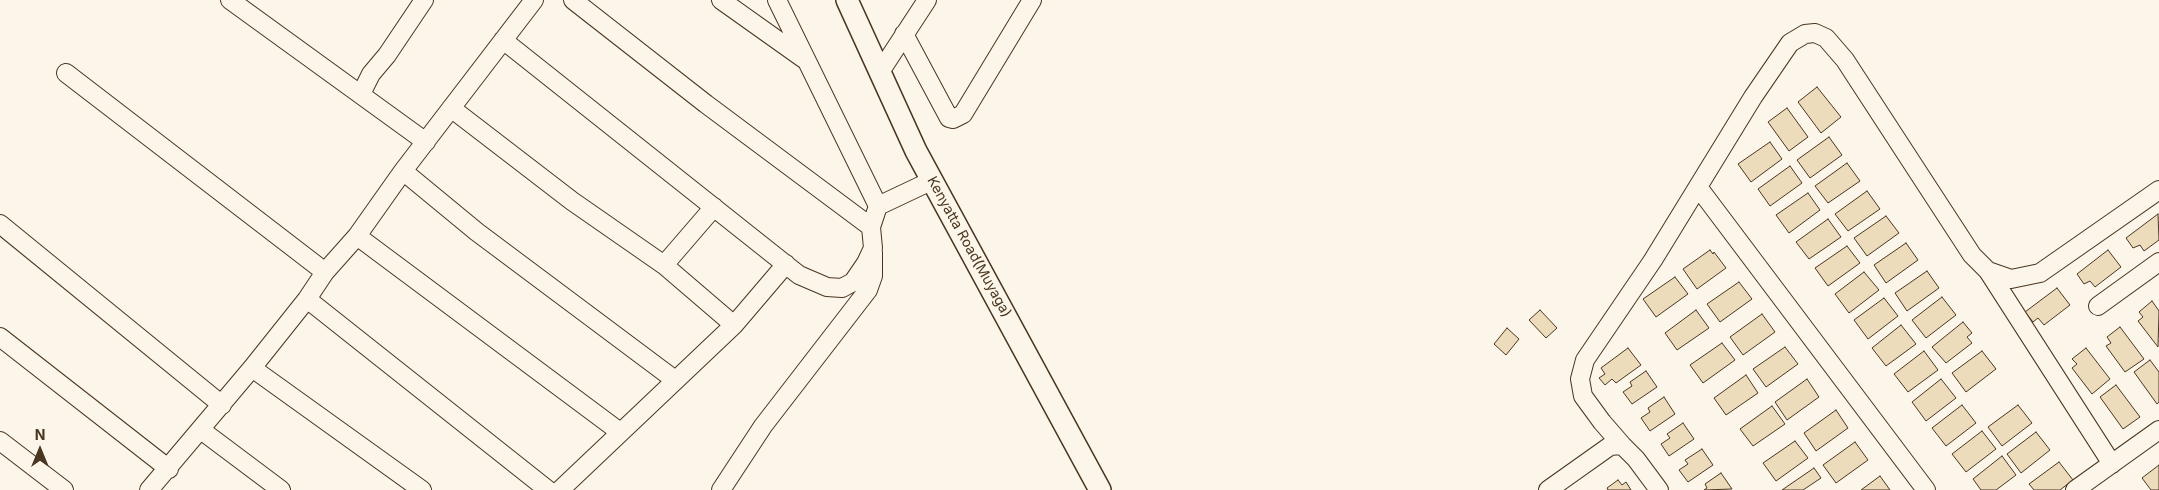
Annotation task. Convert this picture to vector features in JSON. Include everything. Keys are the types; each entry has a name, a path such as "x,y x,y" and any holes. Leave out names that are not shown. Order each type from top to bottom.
{"main road":[{"name":"Kenyatta Road(Muyaga)","path":"847,0 916,151 1100,490"}],"street":[{"path":"230,0 426,142"},
{"path":"361,94 371,74 387,55 424,0"},
{"path":"149,490 222,405 307,299 325,272 357,236 403,171 534,0"},
{"path":"573,0 706,104 871,227"},
{"path":"721,0 806,60"},
{"path":"721,490 763,426 868,290 873,276 871,227 878,206 777,0"},
{"path":"880,72 927,0"},
{"path":"904,34 949,118 953,119 963,114 1032,0"},
{"path":"1659,490 1636,459 1602,422 1583,396 1580,379 1585,360 1653,260 1753,97 1790,43 1805,34 1815,33 1826,38 1845,60 1972,255 1988,271 2112,464"},
{"path":"503,40 799,275 827,287 842,288 853,282 866,263 872,248"},
{"path":"66,73 325,272"},
{"path":"451,108 572,201 664,265 734,325"},
{"path":"403,171 476,232 675,380"},
{"path":"878,206 933,180"},
{"path":"1698,186 1926,490"},
{"path":"1988,271 2011,279 2040,274 2159,190"},
{"path":"664,265 714,207"},
{"path":"0,224 222,405"},
{"path":"357,236 620,432"},
{"path":"2098,306 2159,262"},
{"path":"560,490 734,325 786,264"},
{"path":"307,299 548,490"},
{"path":"0,337 169,469"},
{"path":"252,368 422,490"},
{"path":"201,430 281,490"},
{"path":"2075,490 2159,430"},
{"path":"0,441 58,488"},
{"path":"1548,490 1610,446 1622,445"}],"building":[{"path":"1817,87 1841,117 1821,133 1798,102"},
{"path":"1787,108 1808,137 1789,151 1768,122"},
{"path":"1829,137 1842,155 1810,178 1797,160"},
{"path":"1770,142 1782,159 1751,182 1738,164"},
{"path":"1847,163 1860,181 1828,203 1815,186"},
{"path":"1790,166 1802,183 1770,206 1758,189"},
{"path":"1867,191 1880,209 1848,231 1835,214"},
{"path":"1808,193 1820,210 1789,233 1776,215"},
{"path":"2158,214 2159,240 2144,251 2140,245 2133,248 2126,238"},
{"path":"1886,216 1899,233 1867,256 1854,238"},
{"path":"1828,219 1841,237 1809,259 1796,242"},
{"path":"1906,243 1918,260 1886,283 1874,265"},
{"path":"1847,246 1860,263 1828,286 1815,268"},
{"path":"1710,250 1713,254 1714,252 1726,268 1697,289 1683,269"},
{"path":"2108,250 2121,267 2095,287 2090,281 2084,284 2077,274"},
{"path":"1927,271 1939,288 1907,311 1895,293"},
{"path":"1864,272 1879,290 1849,313 1835,294"},
{"path":"1675,277 1688,294 1656,317 1643,299"},
{"path":"1739,282 1752,299 1720,322 1707,304"},
{"path":"2057,288 2070,305 2044,325 2038,318 2033,322 2025,312"},
{"path":"1942,297 1956,315 1926,338 1912,320"},
{"path":"1884,298 1898,316 1868,339 1854,320"},
{"path":"2152,301 2159,311 2158,347 2138,321 2143,317 2139,312"},
{"path":"1540,310 1557,328 1546,338 1529,320"},
{"path":"1696,310 1709,328 1677,350 1665,333"},
{"path":"1762,314 1775,332 1743,355 1730,337"},
{"path":"1963,322 1972,333 1967,337 1972,343 1946,363 1932,347"},
{"path":"1901,325 1916,344 1886,366 1872,348"},
{"path":"2120,327 2144,359 2125,372 2106,346 2111,343 2107,337"},
{"path":"1507,328 1519,339 1506,355 1494,344"},
{"path":"1722,343 1735,360 1703,383 1690,365"},
{"path":"1785,347 1798,364 1766,387 1753,369"},
{"path":"1628,348 1641,365 1616,383 1612,379 1605,385 1599,378 1605,374 1601,368"},
{"path":"2086,348 2110,379 2092,394 2072,368 2077,364 2072,359"},
{"path":"1924,351 1938,370 1908,392 1894,374"},
{"path":"1982,351 1996,369 1966,392 1952,373"},
{"path":"2150,360 2159,372 2159,402 2157,404 2134,372"},
{"path":"1646,371 1657,387 1632,404 1623,392 1632,386 1630,382"},
{"path":"1746,375 1758,393 1726,415 1714,398"},
{"path":"1807,379 1819,397 1787,420 1775,402"},
{"path":"1941,379 1956,398 1926,421 1912,402"},
{"path":"2116,385 2140,417 2123,429 2100,397"},
{"path":"1664,397 1675,414 1650,431 1641,418 1650,412 1648,408"},
{"path":"1962,405 1976,423 1946,446 1932,428"},
{"path":"2018,405 2032,423 2002,446 1988,427"},
{"path":"1772,406 1785,424 1753,446 1740,429"},
{"path":"1836,410 1848,428 1816,451 1804,433"},
{"path":"1683,423 1694,439 1669,456 1661,444 1670,438 1667,434"},
{"path":"1982,431 1996,449 1966,472 1952,454"},
{"path":"2036,432 2050,450 2021,473 2007,454"},
{"path":"1795,441 1808,458 1776,481 1763,463"},
{"path":"1855,442 1868,460 1836,483 1823,465"},
{"path":"1702,449 1713,465 1688,482 1679,470 1688,464 1685,460"},
{"path":"2002,456 2016,475 1996,490 1981,490 1973,479"},
{"path":"2059,462 2073,480 2060,490 2034,490 2029,484"},
{"path":"2159,465 2159,490 2151,490 2142,478"},
{"path":"1814,468 1821,478 1803,490 1782,490"},
{"path":"1721,473 1732,489 1704,490 1707,488 1705,484"},
{"path":"1880,476 1890,490 1861,490"},
{"path":"1618,480 1622,485 1626,482 1631,490 1608,490 1607,488"}]}
